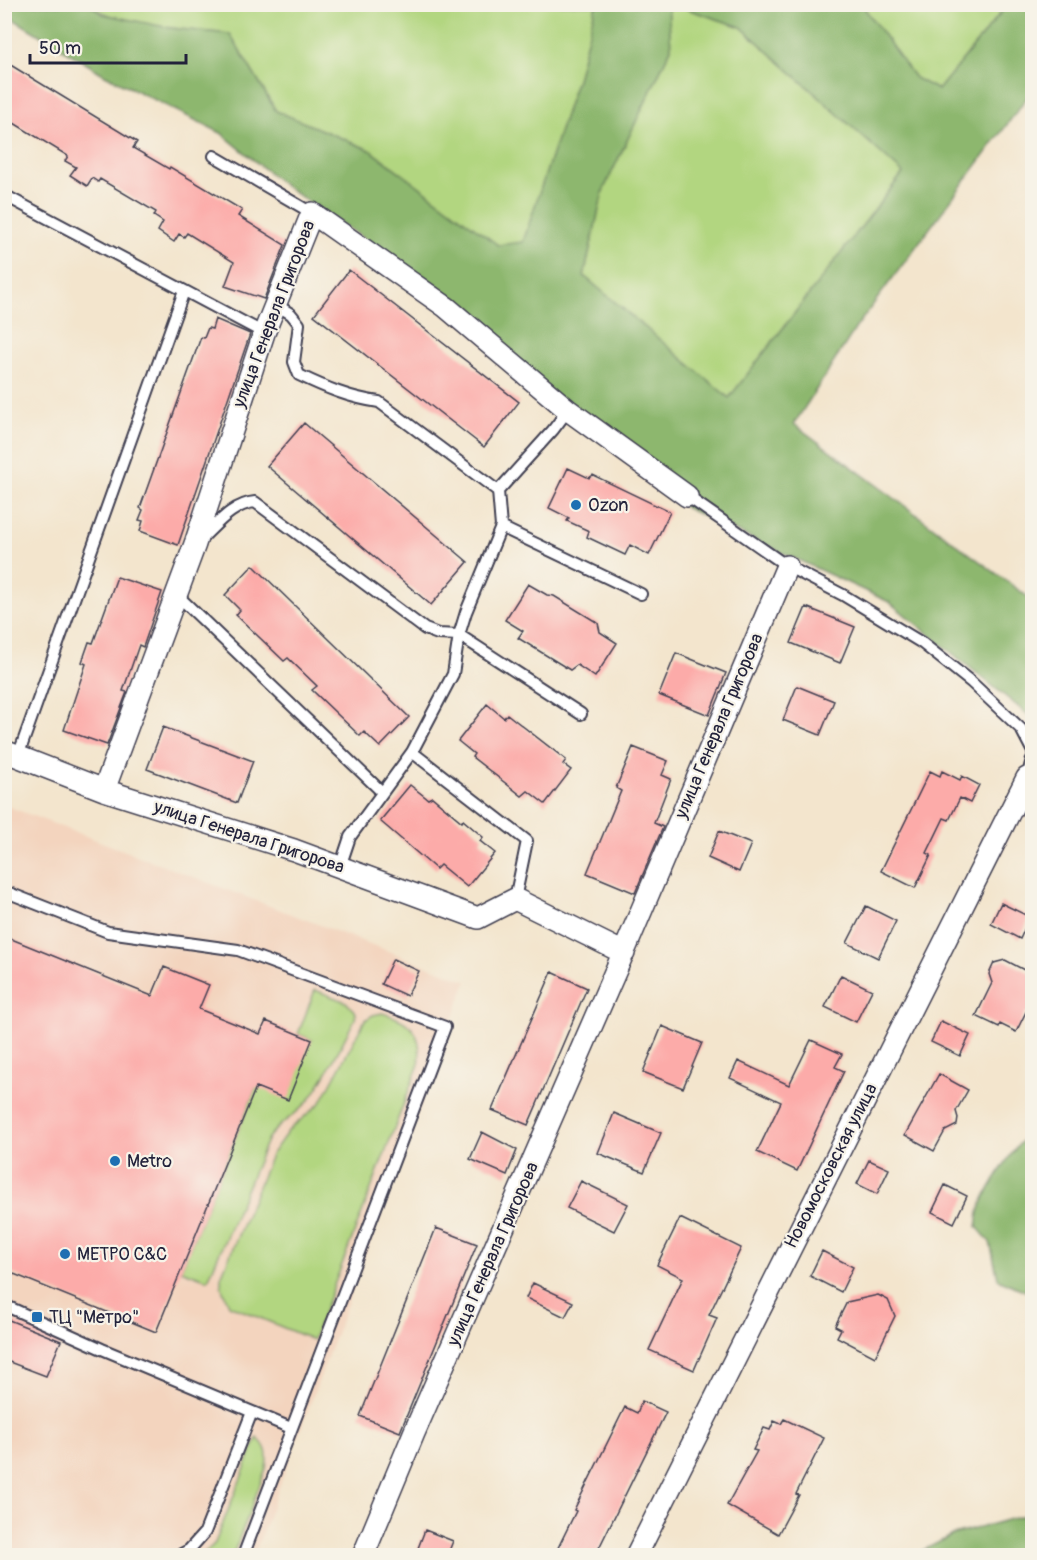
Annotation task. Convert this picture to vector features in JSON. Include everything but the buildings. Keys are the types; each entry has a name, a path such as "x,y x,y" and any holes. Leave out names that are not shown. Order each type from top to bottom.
{"street":[{"name":"улица Генерала Григорова","path":"104,790 195,544 264,333 312,213 446,307 568,410 687,496"},
{"name":"улица Генерала Григорова","path":"363,1556 414,1433 624,952 787,566"},
{"name":"улица Генерала Григорова","path":"11,753 104,790 294,850 478,918 515,899"},
{"name":"Новомосковская улица","path":"636,1556 692,1440 1030,769"},
{"path":"515,899 624,952"}],"lane":[{"path":"214,156 312,213"},
{"path":"4,195 264,333"},
{"path":"11,753 184,291"},
{"path":"275,304 291,314 298,324 294,362 299,375 357,399 379,402 498,491"},
{"path":"340,867 350,837 412,752 453,674 459,635 501,527 498,491 568,410"},
{"path":"687,496 787,566 843,595 922,643 970,682 1021,729 1032,750"},
{"path":"195,544 236,507 255,502 425,629 438,634 459,635 581,714"},
{"path":"501,527 641,594"},
{"path":"176,594 382,792"},
{"path":"412,752 527,842 515,899"},
{"path":"4,891 108,932 238,950 445,1027 243,1556"},
{"path":"4,1305 102,1349 291,1428"},
{"path":"178,1556 189,1550 205,1532 252,1413"}],"shaded area":[{"path":"4,805 467,981 254,1555 5,1555"}],"green space":[{"path":"4,5 90,5 103,14 170,28 230,34 276,111 370,150 498,245 523,242 578,76 596,5 668,5 671,48 603,191 584,276 729,398 903,173 741,27 684,8 682,5 862,5 915,78 938,90 1007,5 1032,5 1032,91 857,326 794,424 1032,600 1032,718 889,602 686,508 624,459 441,290 285,186 221,133 105,75 5,14"},
{"path":"90,5 596,5 578,76 523,243 498,245 370,150 276,111 230,34 176,29 137,22 119,18"},
{"path":"668,5 682,5 684,8 741,27 903,173 729,398 584,276 603,191 671,48"},
{"path":"862,5 1007,5 938,90 915,78"},
{"path":"315,990 346,1002 356,1013 355,1019 315,1092 268,1138 208,1280 181,1270 256,1087 312,1040 298,1034"},
{"path":"382,1013 401,1020 413,1030 419,1044 419,1064 313,1340 229,1305 221,1286 221,1277 271,1155 288,1131 321,1102 365,1020"},
{"path":"1032,1134 1032,1294 998,1279 990,1242 977,1227 980,1209 995,1180 1019,1145"},
{"path":"257,1438 266,1452 266,1469 233,1555 203,1555 215,1543"},
{"path":"1032,1513 1032,1555 914,1555 953,1535"}],"place":[{"name":"Ozon","path":"576,505"},
{"name":"Metro","path":"115,1161"},
{"name":"МЕТРО С&С","path":"65,1254"},
{"name":"ТЦ \"Метро\"","path":"37,1317"}]}
